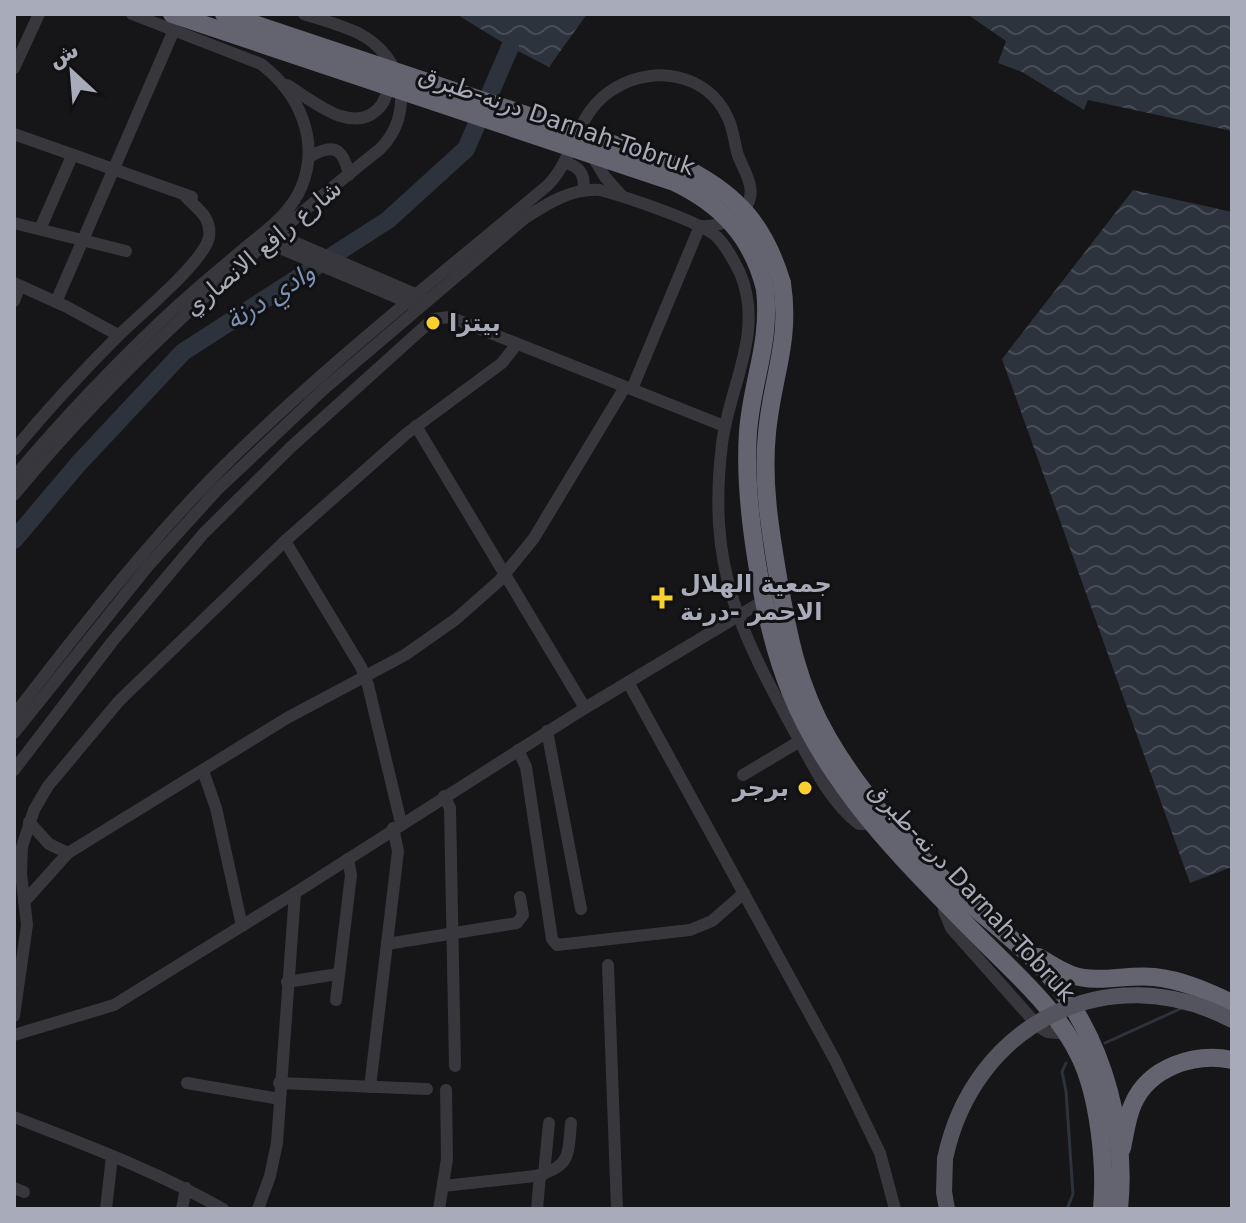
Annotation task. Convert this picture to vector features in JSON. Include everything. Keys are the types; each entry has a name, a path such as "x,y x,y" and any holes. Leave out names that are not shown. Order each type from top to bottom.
{"highway":[{"name":"درنه-طبرق Darnah-Tobruk","path":"224,14 687,169 721,189 747,212 771,249 774,286 785,332 768,416 767,501 789,636 799,677 828,739 874,804 936,871 1058,987 1091,1041 1108,1089 1120,1158 1105,1208"},
{"name":"درنه-طبرق Darnah-Tobruk","path":"173,22 674,182 707,200 733,222 774,286 750,412 747,464 754,536 765,600 781,665 793,697 832,768 872,824 1043,1001 1068,1034 1085,1067 1094,1098 1105,1208"},
{"path":"1015,943 1062,970 1083,978 1153,977 1200,988 1232,1003"},
{"path":"1120,1158 1133,1103 1153,1079 1170,1067 1191,1060 1212,1057 1232,1060"}],"main road":[{"path":"947,1209 944,1181 960,1109 978,1078 1013,1039 1058,1011 1098,999 1139,995 1187,1001 1232,1020"},
{"path":"953,1209 949,1160 967,1111 989,1075 1018,1045 1061,1018 1091,1008 1138,1002 1185,1008 1232,1028"}],"street":[{"path":"14,68 39,14"},
{"name":"درنه-طبرق Darnah-Tobruk","path":"14,477 126,355 207,280 282,217 300,190 309,157 301,113 281,81 261,64 173,22 132,14"},
{"path":"281,81 339,116 352,119 377,111 387,95 383,52 358,33 304,14"},
{"path":"56,302 114,171 173,22"},
{"name":"شارع رافع الانصاري","path":"14,495 67,432 135,361 278,241 386,143 399,119 402,101 394,66 383,52"},
{"path":"14,715 134,564 212,477 276,416 548,185 565,163 579,127 599,100 617,87 637,78 659,75 678,77 710,93 728,117 751,192 745,206 729,221 715,226 700,226"},
{"path":"579,127 597,165 625,199"},
{"path":"14,450 118,335 185,272 206,246 210,233 204,214 186,197 16,139"},
{"path":"309,157 324,149 337,151 344,157 349,175"},
{"path":"40,229 72,156"},
{"path":"565,163 575,166 582,174 583,190"},
{"path":"14,733 148,566 217,490 414,299 525,218 568,194 600,190 700,226 716,236 729,253 747,296 750,318 743,364 724,426 717,520 721,556 737,616 760,669 800,741 845,811 859,824 872,824"},
{"path":"14,223 126,251"},
{"path":"24,902 68,853 287,718 405,655 434,636 505,574 540,530 629,388 700,226"},
{"path":"278,241 414,299"},
{"path":"14,301 17,284 118,335"},
{"path":"14,770 112,642 203,534 291,447 433,319 442,316 454,319 724,426"},
{"path":"14,1016 27,925 21,860 29,822 48,786 101,720 137,682 285,541 416,426 502,363 517,344"},
{"path":"416,426 585,708"},
{"path":"285,541 356,656 364,676 397,826 398,851 370,1087"},
{"path":"14,1035 114,1005 547,731 765,600"},
{"path":"628,682 811,1013 873,1137 891,1186 895,1209"},
{"path":"547,731 581,909"},
{"path":"743,775 800,741"},
{"path":"518,750 526,767 552,939 557,945 690,930 712,921 744,893"},
{"path":"203,771 214,798 242,926"},
{"path":"444,796 450,808 455,1066"},
{"path":"29,822 49,844 68,853"},
{"path":"336,1000 351,875 348,859"},
{"path":"258,1209 270,1176 277,1143 295,893"},
{"path":"387,944 517,923 523,915 520,897"},
{"path":"608,965 617,1209"},
{"path":"287,982 338,974"},
{"path":"187,1083 280,1099"},
{"path":"279,1083 427,1089"},
{"path":"439,1209 447,1159 446,1090"},
{"path":"14,1117 186,1188 223,1209"},
{"path":"537,1209 549,1123"},
{"path":"443,1186 542,1174 565,1162 571,1123"},
{"path":"106,1209 112,1156"},
{"path":"182,1209 186,1188"}],"water":[{"path":"456,14 587,14 549,67"},
{"path":"967,14 1232,14 1232,131 1088,100 1084,110 1022,72 998,63 1006,41"},
{"path":"1133,190 1232,212 1232,867 1190,883 1002,359"}],"waterway":[{"name":"وادي درنة","path":"14,540 79,463 183,352 388,220 466,149 510,47"},
{"path":"1105,1043 1182,1008"},
{"path":"1066,1063 1062,1072 1073,1194 1067,1209"}],"place":[{"name":"بيتزا","path":"433,323"},
{"name":"جمعية الهلال الاحمر -درنة","path":"662,598"},
{"name":"برجر","path":"805,788"}]}
